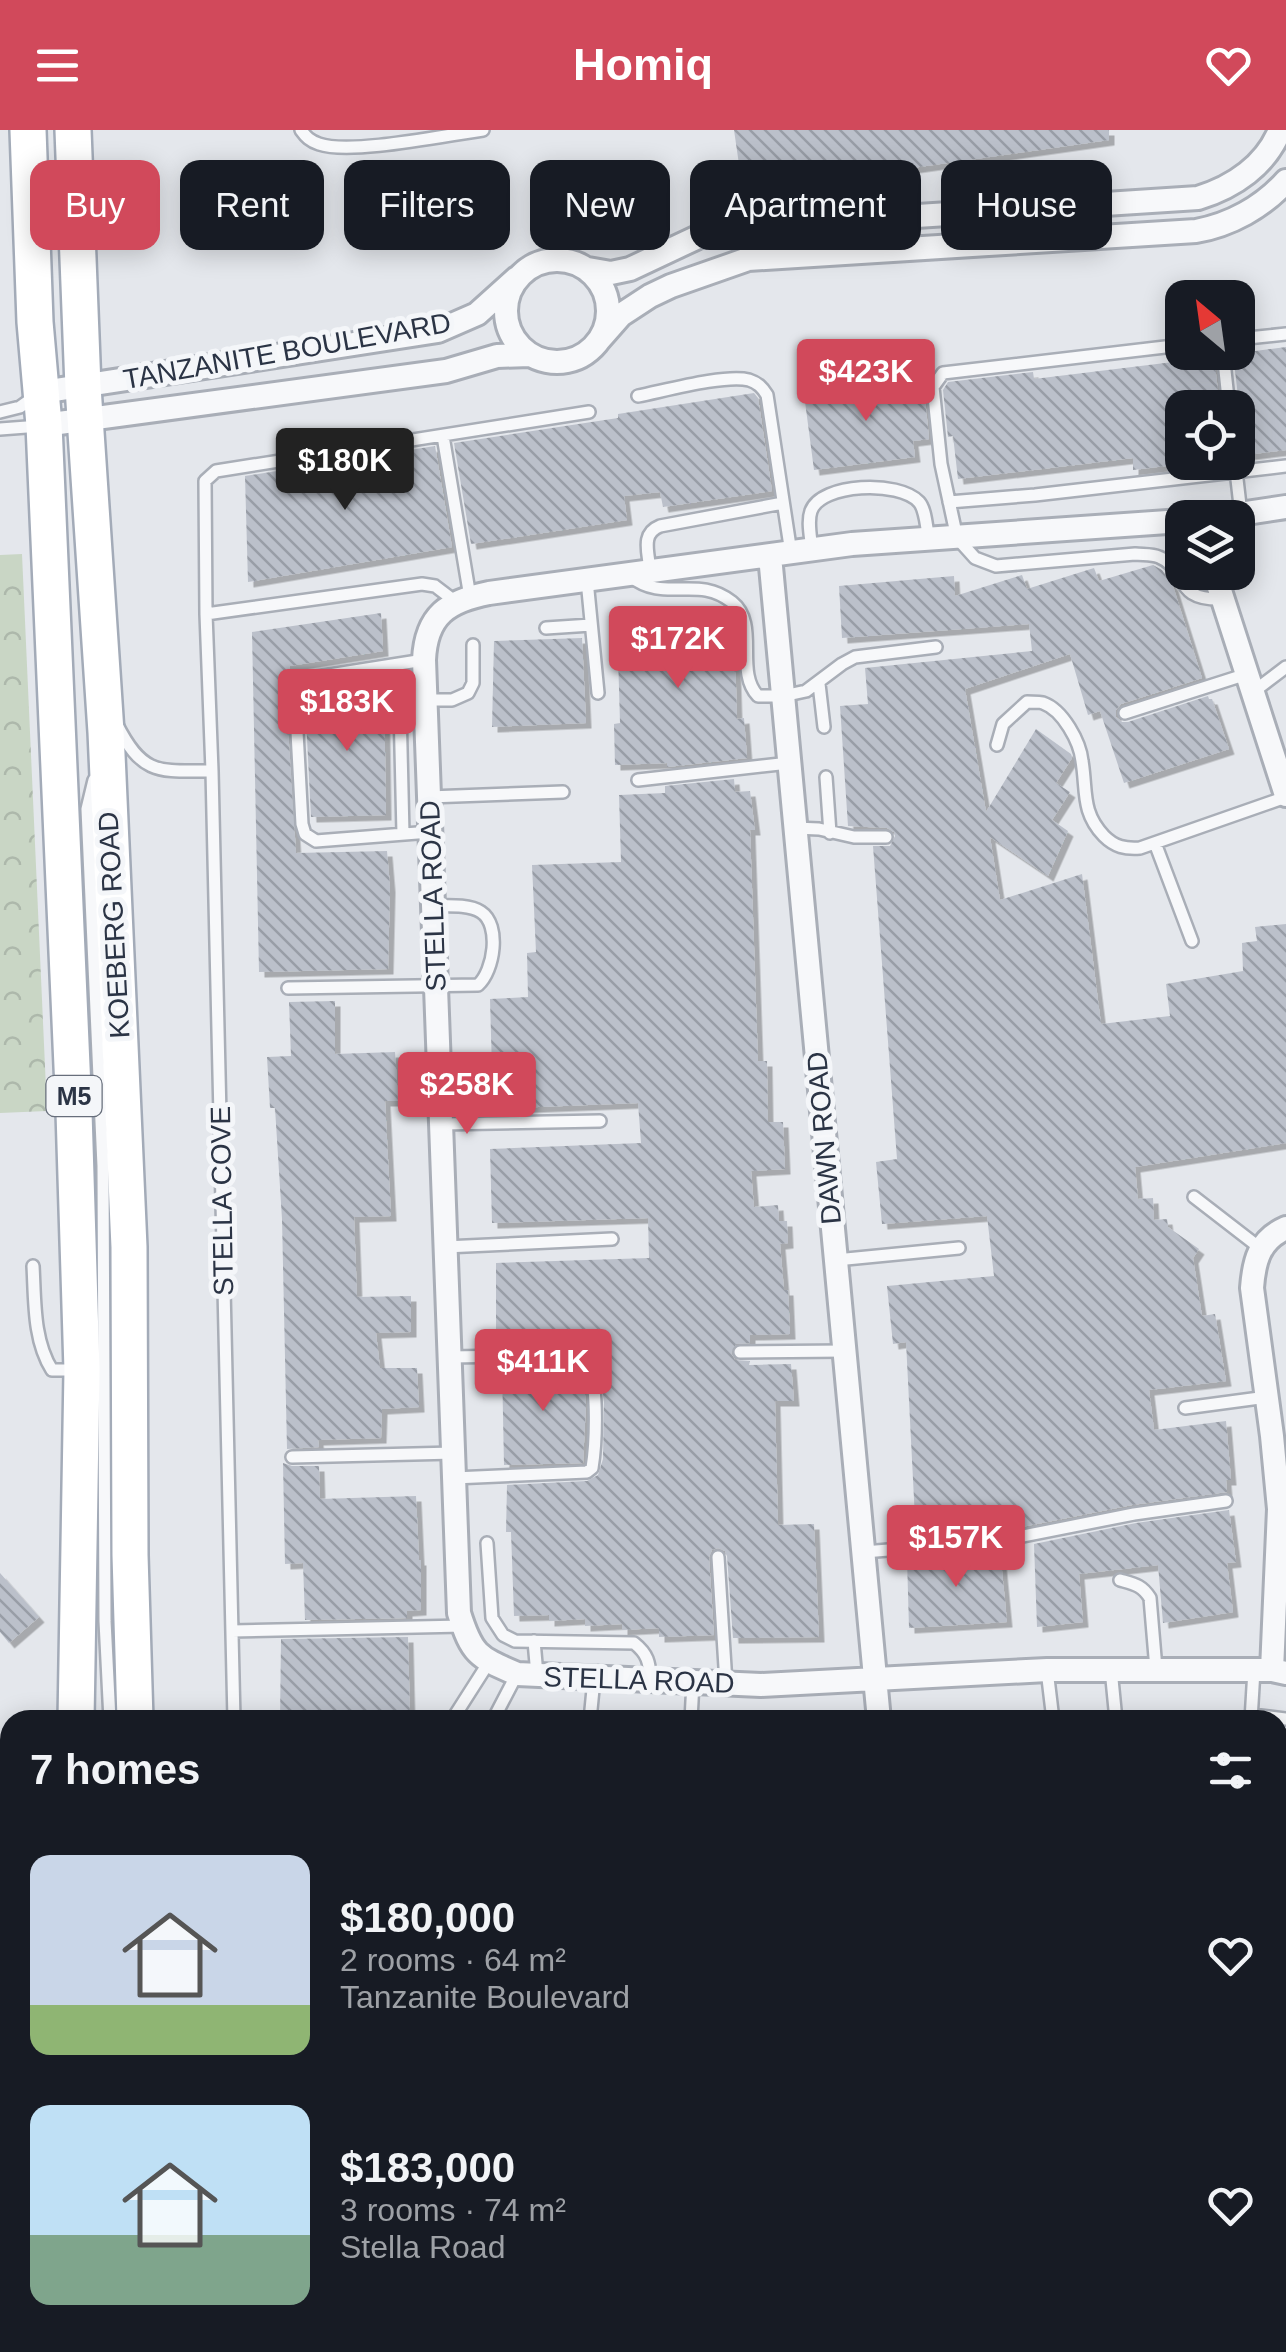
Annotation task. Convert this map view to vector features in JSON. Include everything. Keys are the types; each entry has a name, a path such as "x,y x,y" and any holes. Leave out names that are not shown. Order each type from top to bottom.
{"main road":[{"name":"KOEBERG ROAD","path":"73,130 129,1247 130,1555 136,1710"},
{"name":"KOEBERG ROAD","path":"29,133 74,1093 82,1370 76,1710"}],"street":[{"path":"1280,130 1267,154 1253,168 1216,193 1198,198 730,228 698,237 630,270 611,274 556,259 539,262 517,278 508,294 505,312 516,343 530,355 552,362 566,361 584,355 622,315 650,296 748,259 1196,231 1230,222 1268,198 1286,180"},
{"path":"588,269 600,282 608,302 608,320 600,340"},
{"name":"TANZANITE BOULEVARD","path":"43,408 438,331 477,314 517,278"},
{"name":"TANZANITE BOULEVARD","path":"43,408 446,371 497,356 530,355"},
{"path":"1255,512 1286,507"},
{"path":"463,599 791,553 1165,522"},
{"name":"DAWN ROAD","path":"791,553 782,696 878,1710"},
{"path":"1220,590 1286,796"},
{"name":"STELLA ROAD","path":"463,599 436,617 428,634 424,660 459,1613 476,1653 489,1662 527,1675 761,1685 1111,1668 1271,1671"},
{"path":"1271,1671 1279,1509 1252,1288 1253,1266 1260,1248 1286,1228"}],"lane":[{"path":"301,130 321,145 351,148 483,130"},
{"path":"1255,337 1286,334"},
{"path":"1165,347 943,373 937,378 932,401 957,538 976,558 996,566 1154,555 1168,563 1186,590 1206,600 1223,599"},
{"path":"638,396 724,380 743,379 762,387 767,395 791,553"},
{"path":"1,412 20,407 43,408"},
{"path":"2,429 43,408"},
{"path":"463,599 443,436 588,412"},
{"name":"STELLA COVE","path":"234,1710 204,491 208,477 216,471 443,436"},
{"path":"1255,467 1286,466"},
{"path":"949,502 1036,495 1165,477"},
{"path":"791,553 816,504 858,487 883,487 912,496 922,505 928,539"},
{"path":"783,503 650,530 639,573 648,588 705,589 732,602 744,620 748,683 758,696 806,691 855,657 936,647"},
{"path":"587,580 598,694"},
{"path":"206,614 422,584 463,599"},
{"path":"546,628 592,625"},
{"path":"426,700 452,700 468,693 473,683 473,645"},
{"path":"424,660 310,678 300,682 294,695 300,812 305,834 316,841 430,832"},
{"path":"399,664 404,834"},
{"path":"1125,713 1250,683 1286,667"},
{"path":"818,684 824,728"},
{"path":"997,745 1003,724 1027,702 1042,702 1056,711 1082,757 1090,820 1119,847 1140,848 1286,796"},
{"path":"105,716 144,764 168,771 212,772"},
{"path":"105,716 87,809 103,1166 105,1621 109,1710"},
{"path":"638,780 789,763"},
{"path":"826,777 830,832"},
{"path":"429,797 563,792"},
{"path":"795,828 854,837 886,837"},
{"path":"1154,842 1192,940"},
{"path":"288,988 478,985 489,972 493,946 490,921 472,909 433,906"},
{"path":"440,1124 600,1121"},
{"path":"1194,1197 1260,1248"},
{"path":"445,1247 612,1240"},
{"path":"836,1260 959,1248"},
{"path":"32,1266 44,1358 52,1370 82,1370"},
{"path":"740,1352 844,1351"},
{"path":"450,1357 578,1355 590,1368 596,1415 594,1457 587,1472 454,1478"},
{"path":"1185,1408 1267,1397"},
{"path":"292,1457 454,1454"},
{"path":"864,1552 998,1540 1226,1501"},
{"path":"487,1543 492,1618 503,1635 515,1640 634,1643 648,1658 651,1680"},
{"path":"718,1557 726,1683"},
{"path":"1120,1580 1144,1589 1150,1598 1156,1669"},
{"path":"232,1632 463,1626"},
{"path":"501,1710 527,1675 534,1641"},
{"path":"79,1645 87,1710"},
{"path":"458,1710 489,1662"},
{"path":"1111,1668 1115,1710"},
{"path":"1047,1670 1052,1710"},
{"path":"1255,1710 1271,1671"},
{"path":"591,1710 594,1678"},
{"path":"691,1710 692,1682"}],"green space":[{"path":"22,554 47,1111 0,1113 0,555"}],"building":[{"path":"734,130 1109,130 1109,140 968,160 941,160 941,164 921,167 921,160 738,160"},
{"path":"1286,347 1286,450 1255,454 1255,390 1237,390 1235,370 1255,370 1255,351"},
{"path":"1165,363 1165,370 1216,370 1218,390 1165,390 1165,466 1133,470 1133,458 958,479 943,390 948,382 1033,372 1034,379"},
{"path":"925,379 929,439 913,441 915,457 814,470 804,394"},
{"path":"754,393 758,398 772,491 663,507 660,492 624,496 627,520 471,544 454,443"},
{"path":"435,446 452,547 248,582 245,476"},
{"path":"1153,565 1162,570 1165,590 1174,590 1202,678 1121,704 1116,717 1128,722 1208,696 1229,749 1124,783 1100,711 1088,715 1070,654 965,689 986,812 1036,729 1071,754 1056,783 1070,792 1052,820 1068,831 1048,876 990,837 1000,900 1082,874 1101,1024 1170,1016 1166,984 1243,971 1242,943 1257,941 1255,927 1286,924 1286,1143 1135,1167 1138,1199 1153,1198 1154,1220 1167,1219 1168,1227 1199,1249 1193,1258 1202,1316 1215,1314 1226,1381 1149,1390 1154,1430 1226,1421 1231,1480 1226,1480 1227,1492 1132,1505 997,1532 916,1538 906,1342 893,1344 887,1286 994,1276 987,1216 882,1224 876,1162 897,1159 873,846 890,846 895,836 887,828 848,826 840,706 868,704 865,668 1032,651 1029,624 842,638 839,586 954,576 955,596 1022,575 1027,589 1094,568 1099,581"},
{"path":"695,609 725,609 734,621 737,719 744,718 747,758 667,767 667,763 615,765 614,724 620,723 617,621 695,614"},
{"path":"381,613 383,651 290,666 286,696 296,853 387,851 388,969 259,972 252,632"},
{"path":"582,638 586,723 492,727 494,641"},
{"path":"384,688 386,815 311,817 305,698"},
{"path":"734,779 735,792 750,791 755,830 750,830 758,1061 767,1061 768,1122 783,1122 785,1169 751,1171 754,1207 778,1205 779,1221 787,1221 788,1243 780,1244 790,1334 750,1335 750,1343 736,1344 731,1353 735,1360 750,1361 749,1365 791,1364 794,1401 775,1401 778,1525 814,1524 819,1637 733,1638 727,1556 718,1548 709,1557 714,1635 659,1637 659,1628 622,1630 622,1624 585,1626 585,1619 549,1621 549,1615 514,1616 511,1532 506,1532 507,1485 587,1481 598,1475 603,1459 604,1402 598,1364 583,1347 496,1346 496,1263 649,1258 648,1218 492,1223 490,1149 641,1143 638,1103 487,1109 486,1071 492,1070 490,999 528,997 527,953 536,952 532,865 621,862 619,795 665,793 665,786"},
{"path":"335,1001 335,1054 395,1052 398,1101 385,1101 391,1216 354,1217 357,1297 411,1296 411,1332 376,1333 380,1368 417,1368 419,1407 382,1409 381,1438 318,1440 319,1447 287,1449 282,1219 275,1108 270,1108 267,1057 291,1056 289,1002"},
{"path":"575,1364 583,1379 586,1403 583,1463 504,1465 502,1366"},
{"path":"283,1463 319,1466 320,1499 416,1496 421,1610 407,1611 407,1618 305,1620 303,1563 285,1564"},
{"path":"1229,1510 1236,1562 1227,1563 1233,1612 1163,1623 1158,1565 1079,1574 1083,1622 1037,1627 1034,1544 1136,1523"},
{"path":"1000,1550 1007,1622 909,1628 907,1559"},
{"path":"0,1573 39,1617 9,1643 0,1632"},
{"path":"408,1637 410,1710 280,1710 281,1639"}]}
